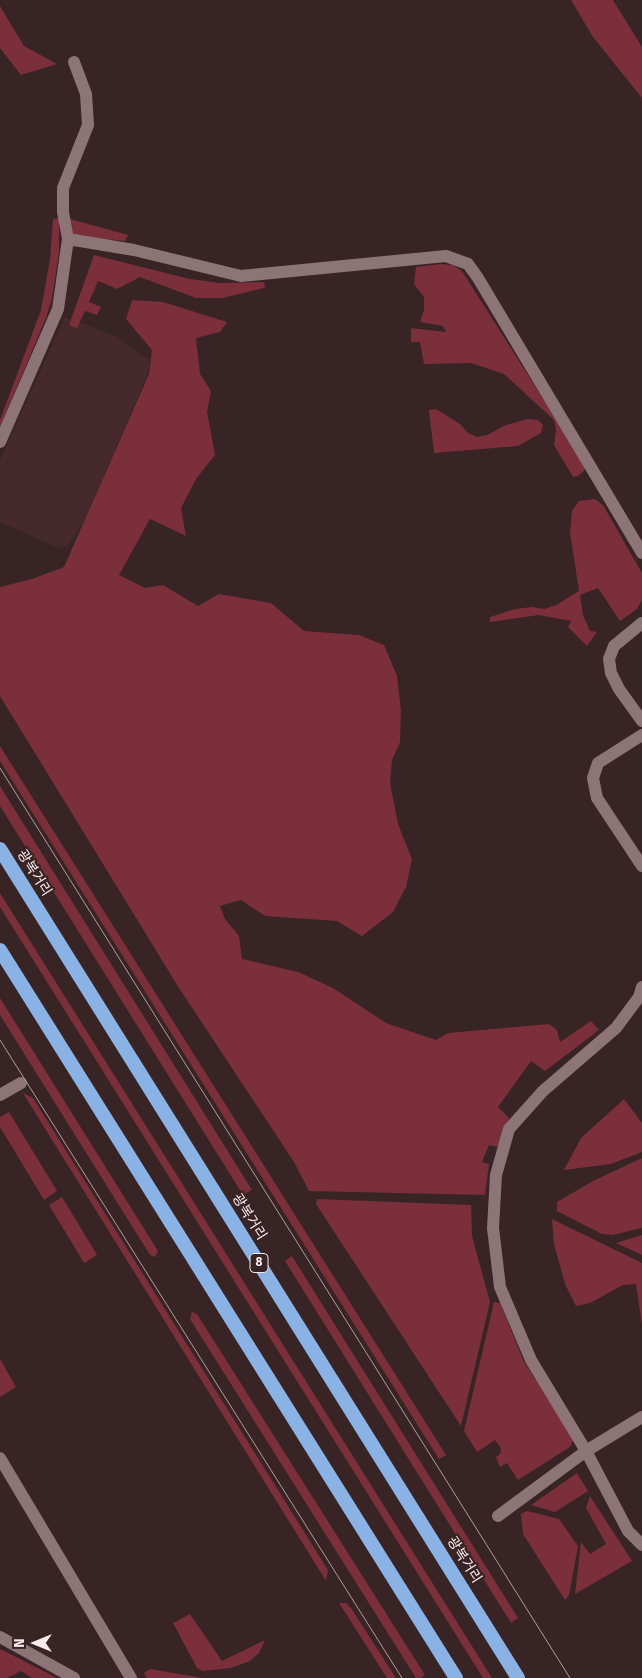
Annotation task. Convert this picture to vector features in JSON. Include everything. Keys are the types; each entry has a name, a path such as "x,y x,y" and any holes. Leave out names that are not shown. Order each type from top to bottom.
{"highway":[{"name":"광복거리","path":"0,849 518,1678"},
{"path":"0,950 456,1678"}],"street":[{"path":"0,442 58,309 68,239 63,212 63,188 88,125 86,94 74,62"},
{"path":"68,239 134,250 241,276 446,256 468,264 642,553"},
{"path":"642,623 614,646 609,659 611,673 619,689 642,721"},
{"path":"642,735 598,763 593,778 597,798 642,866"},
{"path":"642,987 639,997 616,1028 543,1091 509,1129 496,1175 494,1228 500,1287 531,1360 586,1451 628,1532 642,1544"},
{"path":"0,1095 21,1083"},
{"path":"498,1516 586,1451 642,1417"},
{"path":"0,1458 130,1678"},
{"path":"0,1637 74,1678"}],"shaded area":[{"path":"571,0 613,0 642,47 642,98 593,37"},
{"path":"0,6 24,46 57,64 21,75 0,48"},
{"path":"59,218 59,253 52,298 46,318 0,427 0,420 41,310 50,259 53,219"},
{"path":"70,219 128,235 125,241 83,237 73,234"},
{"path":"94,255 190,279 220,283 264,282 265,286 264,288 222,298 196,298 140,277 117,289 98,281 89,302 101,307 97,315 85,311 77,328 69,325"},
{"path":"440,264 453,265 462,271 585,465 584,471 578,476 573,477 554,445 556,430 554,420 504,374 471,363 424,364 420,342 411,342 411,328 446,332 443,326 420,322 424,310 424,297 414,284 416,267"},
{"path":"132,300 163,302 227,322 220,332 196,338 200,374 211,391 207,412 215,455 196,479 181,508 186,536 150,519 119,575 145,588 163,585 198,606 219,594 271,603 304,631 359,635 384,645 397,676 401,711 400,742 392,760 390,783 398,824 412,859 406,887 393,912 362,936 337,921 265,916 241,900 220,906 225,919 239,936 242,959 298,972 333,988 386,1023 436,1040 448,1033 549,1024 557,1030 560,1042 591,1021 599,1030 545,1071 531,1061 498,1107 509,1118 498,1147 489,1145 482,1162 489,1164 485,1195 309,1191 294,1162 179,988 0,696 0,587 32,579 64,567 149,374 152,350 126,319"},
{"path":"65,317 116,336 149,360 149,366 147,376 84,521 68,545 59,548 0,522 0,460"},
{"path":"436,409 460,424 468,433 477,437 487,435 506,425 528,419 538,420 543,425 541,433 518,446 434,453 429,410"},
{"path":"595,499 603,505 642,573 642,600 637,609 620,621 598,588 580,595 583,615 590,631 597,632 587,646 568,627 571,621 539,615 490,622 490,617 515,609 532,607 544,609 556,605 579,591 570,533 572,511 579,501"},
{"path":"0,746 446,1455 439,1459 0,761"},
{"path":"0,786 252,1190 243,1195 0,806"},
{"path":"0,893 492,1678 483,1678 0,907"},
{"path":"0,998 158,1251 155,1257 150,1255 0,1015"},
{"path":"23,1093 33,1098 328,1570 326,1581"},
{"path":"624,1099 642,1123 642,1152 611,1164 564,1170 581,1138"},
{"path":"9,1112 57,1191 44,1200 0,1127 0,1117"},
{"path":"642,1158 642,1228 613,1235 602,1234 557,1211 557,1202 593,1181"},
{"path":"62,1197 97,1255 84,1263 49,1205"},
{"path":"317,1199 471,1205 472,1236 490,1302 461,1426 316,1204"},
{"path":"552,1219 642,1263 642,1325 636,1284 623,1285 590,1303 576,1306 565,1284 554,1244"},
{"path":"642,1235 642,1255 616,1243"},
{"path":"292,1256 518,1618 511,1623 285,1261"},
{"path":"494,1302 500,1303 524,1362 574,1438 570,1447 518,1480 507,1463 500,1467 496,1457 500,1454 501,1448 495,1440 477,1452 464,1431"},
{"path":"192,1312 197,1314 425,1675 421,1678 416,1678 190,1319"},
{"path":"0,1359 16,1387 0,1397"},
{"path":"577,1473 588,1491 555,1512 531,1505"},
{"path":"590,1496 632,1561 575,1594 581,1542 590,1554 606,1544 586,1508"},
{"path":"527,1511 559,1519 578,1546 569,1595 565,1600 523,1534 521,1514"},
{"path":"339,1603 346,1603 351,1608 396,1678 387,1678"},
{"path":"190,1614 222,1661 265,1640 259,1653 250,1661 231,1668 203,1671 197,1668 173,1623"},
{"path":"0,1649 57,1678 32,1678 21,1671 7,1678 0,1678"},
{"path":"150,1669 203,1678 147,1678 144,1673"}],"tram line":[{"path":"0,768 570,1678"},
{"path":"0,1040 402,1678"}]}
